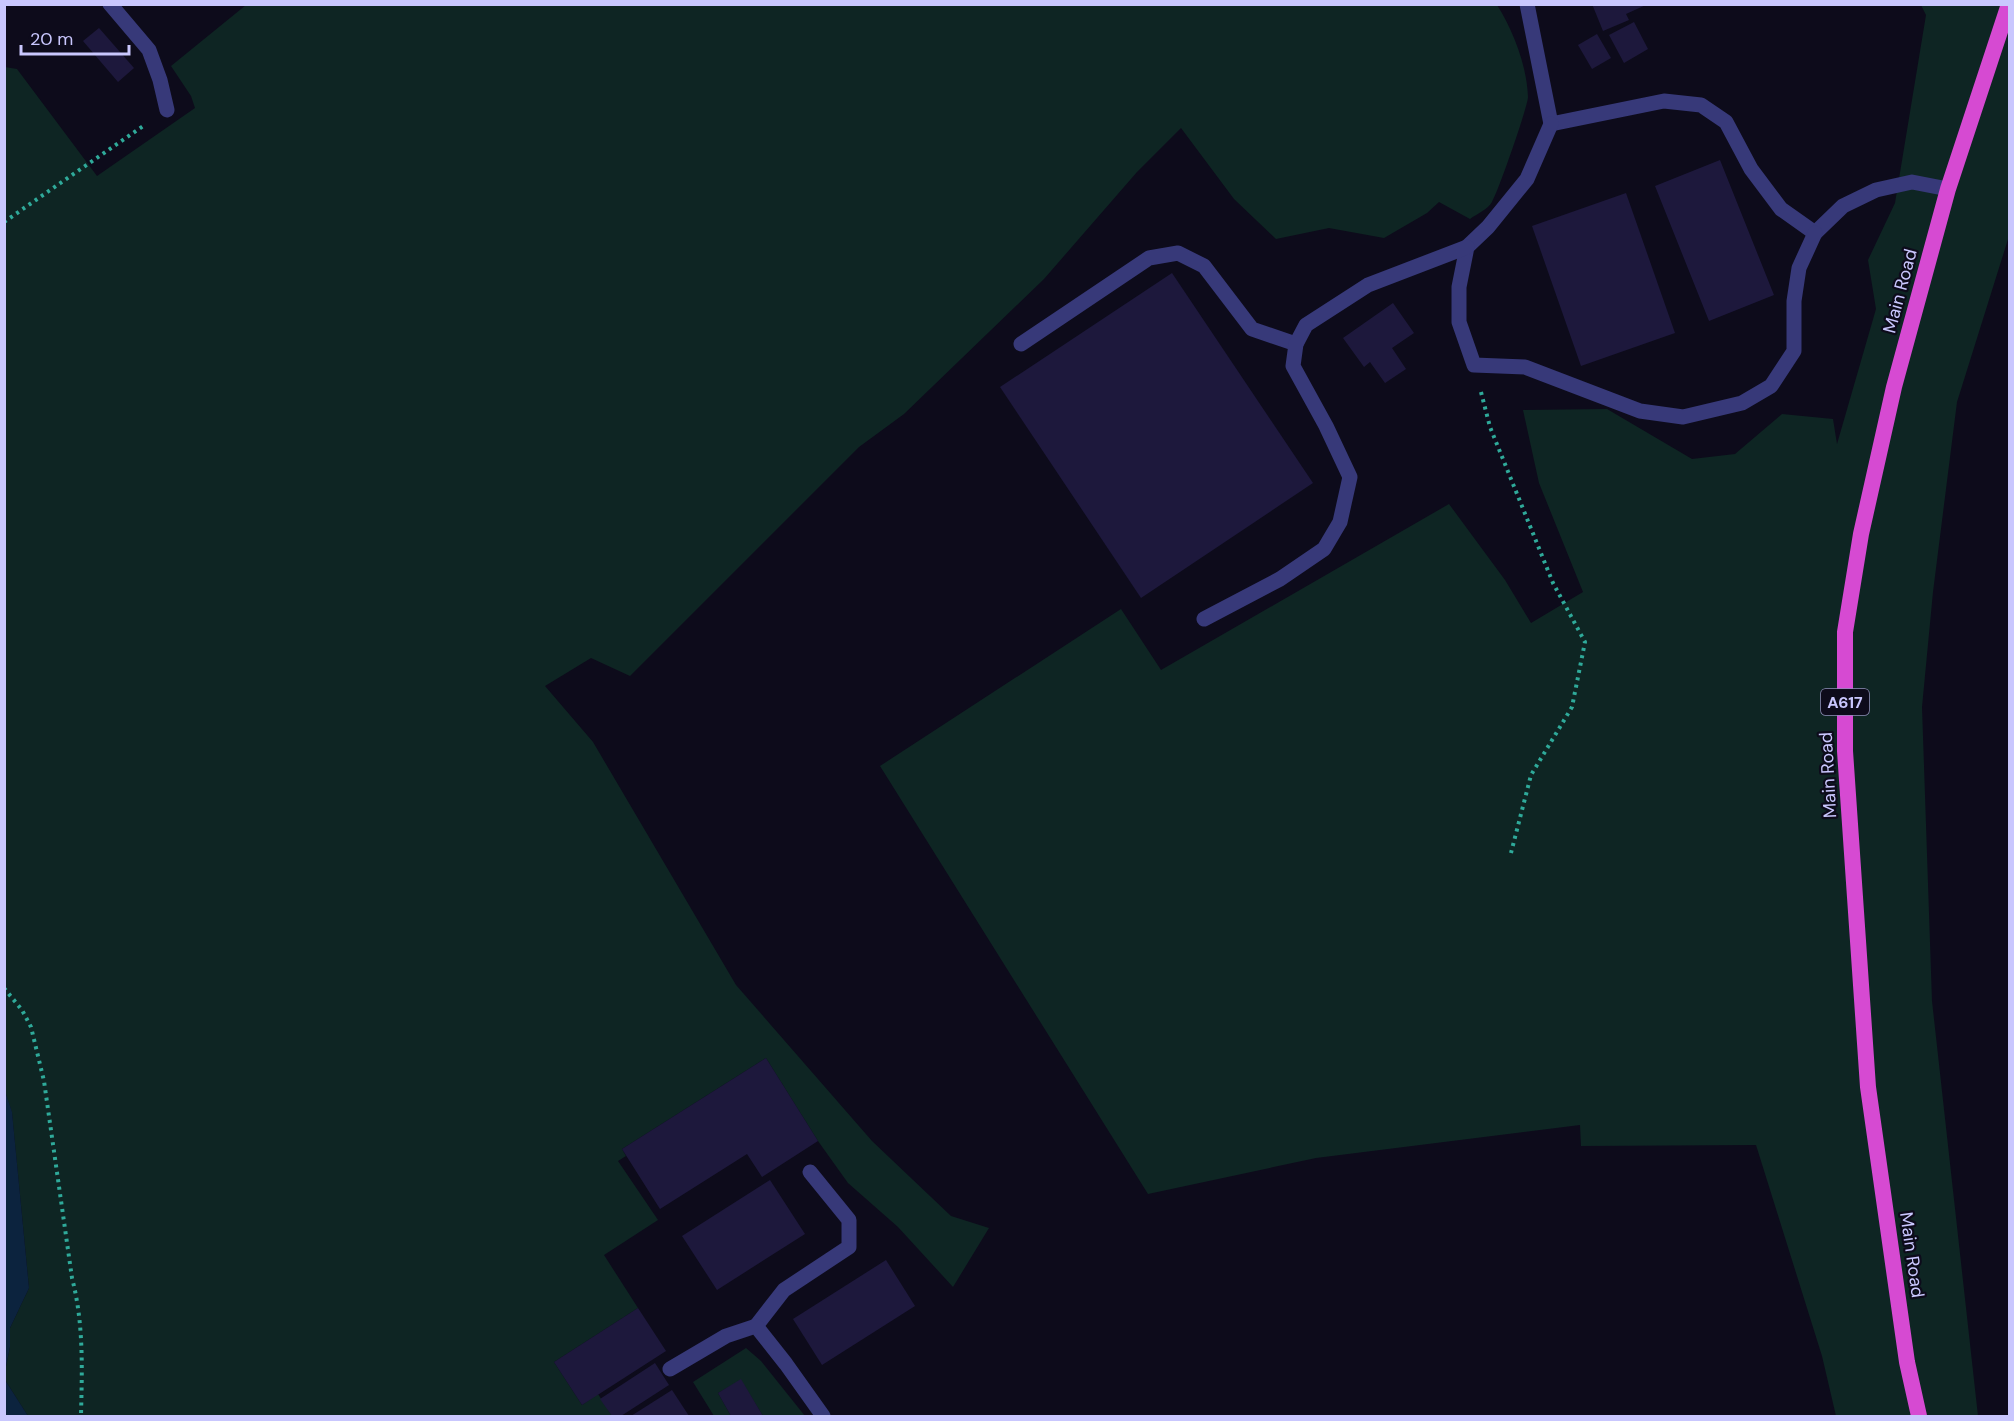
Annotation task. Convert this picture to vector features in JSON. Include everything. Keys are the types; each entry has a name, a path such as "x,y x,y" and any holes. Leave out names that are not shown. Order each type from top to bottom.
{"highway":[{"name":"Main Road","path":"1919,1416 1907,1362 1868,1087 1845,751 1845,632 1861,534 1894,387 1948,189 2009,4"}],"lane":[{"path":"110,4 149,50 167,110"},
{"path":"1203,619 1280,579 1324,549 1340,522 1350,477 1326,426 1293,366 1296,344 1306,325 1368,285 1467,247 1488,226 1527,179 1551,124 1527,4"},
{"path":"1551,124 1664,101 1701,105 1726,122 1751,169 1781,209 1815,232"},
{"path":"1467,247 1459,287 1459,322 1474,365 1526,367 1640,411 1683,417 1742,403 1771,386 1794,351 1794,301 1799,268 1815,232 1843,206 1876,190 1912,182 1948,189"},
{"path":"1021,344 1149,258 1178,253 1204,266 1252,329 1296,344"},
{"path":"670,1368 726,1335 756,1326 784,1290 849,1247 849,1220 810,1172"},
{"path":"756,1326 823,1416"}],"path":[{"path":"4,222 167,110"},
{"path":"1474,365 1490,427 1553,583 1585,642 1572,707 1530,775 1511,853"},
{"path":"4,988 22,1010 31,1027 44,1081 82,1338 81,1416"}],"green space":[{"path":"246,5 1497,5 1503,15 1522,61 1528,97 1495,195 1490,205 1482,211 1470,219 1439,202 1427,213 1384,238 1329,228 1276,239 1234,199 1181,128 1137,172 1044,279 904,414 859,447 630,676 591,658 545,686 593,742 736,985 872,1141 951,1216 989,1228 953,1287 898,1227 848,1183 818,1141 766,1058 622,1149 626,1156 618,1161 658,1220 604,1255 638,1308 554,1362 582,1405 598,1394 612,1416 28,1416 5,1380 10,1347 10,1328 29,1288 12,1113 5,1091 5,67 17,69 97,176 195,108 191,96 171,66"},
{"path":"1921,5 2009,5 2009,236 1957,402 1933,592 1922,707 1932,1001 1978,1416 1836,1416 1822,1356 1756,1145 1581,1146 1580,1125 1316,1158 1148,1194 880,766 1121,609 1161,670 1449,504 1505,580 1531,623 1583,592 1539,483 1523,410 1607,409 1692,459 1735,454 1782,414 1833,419 1837,444 1876,309 1868,260 1895,203 1926,15"},
{"path":"746,1348 761,1361 805,1416 763,1416 741,1380 718,1393 731,1416 714,1416 693,1382"}],"water":[{"path":"5,1091 12,1112 29,1288 10,1328 10,1347 5,1371"},
{"path":"5,1380 28,1416 5,1416"}],"building":[{"path":"1592,4 1648,4 1626,14 1629,20 1603,31"},
{"path":"1634,22 1648,49 1624,63 1609,35"},
{"path":"99,28 134,68 118,82 83,41"},
{"path":"1597,34 1611,58 1592,69 1578,45"},
{"path":"1720,160 1774,295 1709,321 1655,186"},
{"path":"1626,193 1675,333 1581,366 1532,226"},
{"path":"1172,273 1313,483 1141,598 1000,387"},
{"path":"1393,303 1414,333 1392,348 1406,369 1385,383 1370,362 1364,367 1343,338"},
{"path":"766,1058 818,1141 762,1177 747,1154 660,1209 622,1149"},
{"path":"770,1180 805,1234 717,1290 682,1236"},
{"path":"886,1260 915,1306 822,1365 793,1319"},
{"path":"638,1308 666,1351 582,1405 554,1362"},
{"path":"655,1363 669,1385 621,1416 612,1416 600,1399"},
{"path":"741,1379 763,1416 731,1416 718,1393"},
{"path":"672,1390 689,1416 631,1416"}]}
